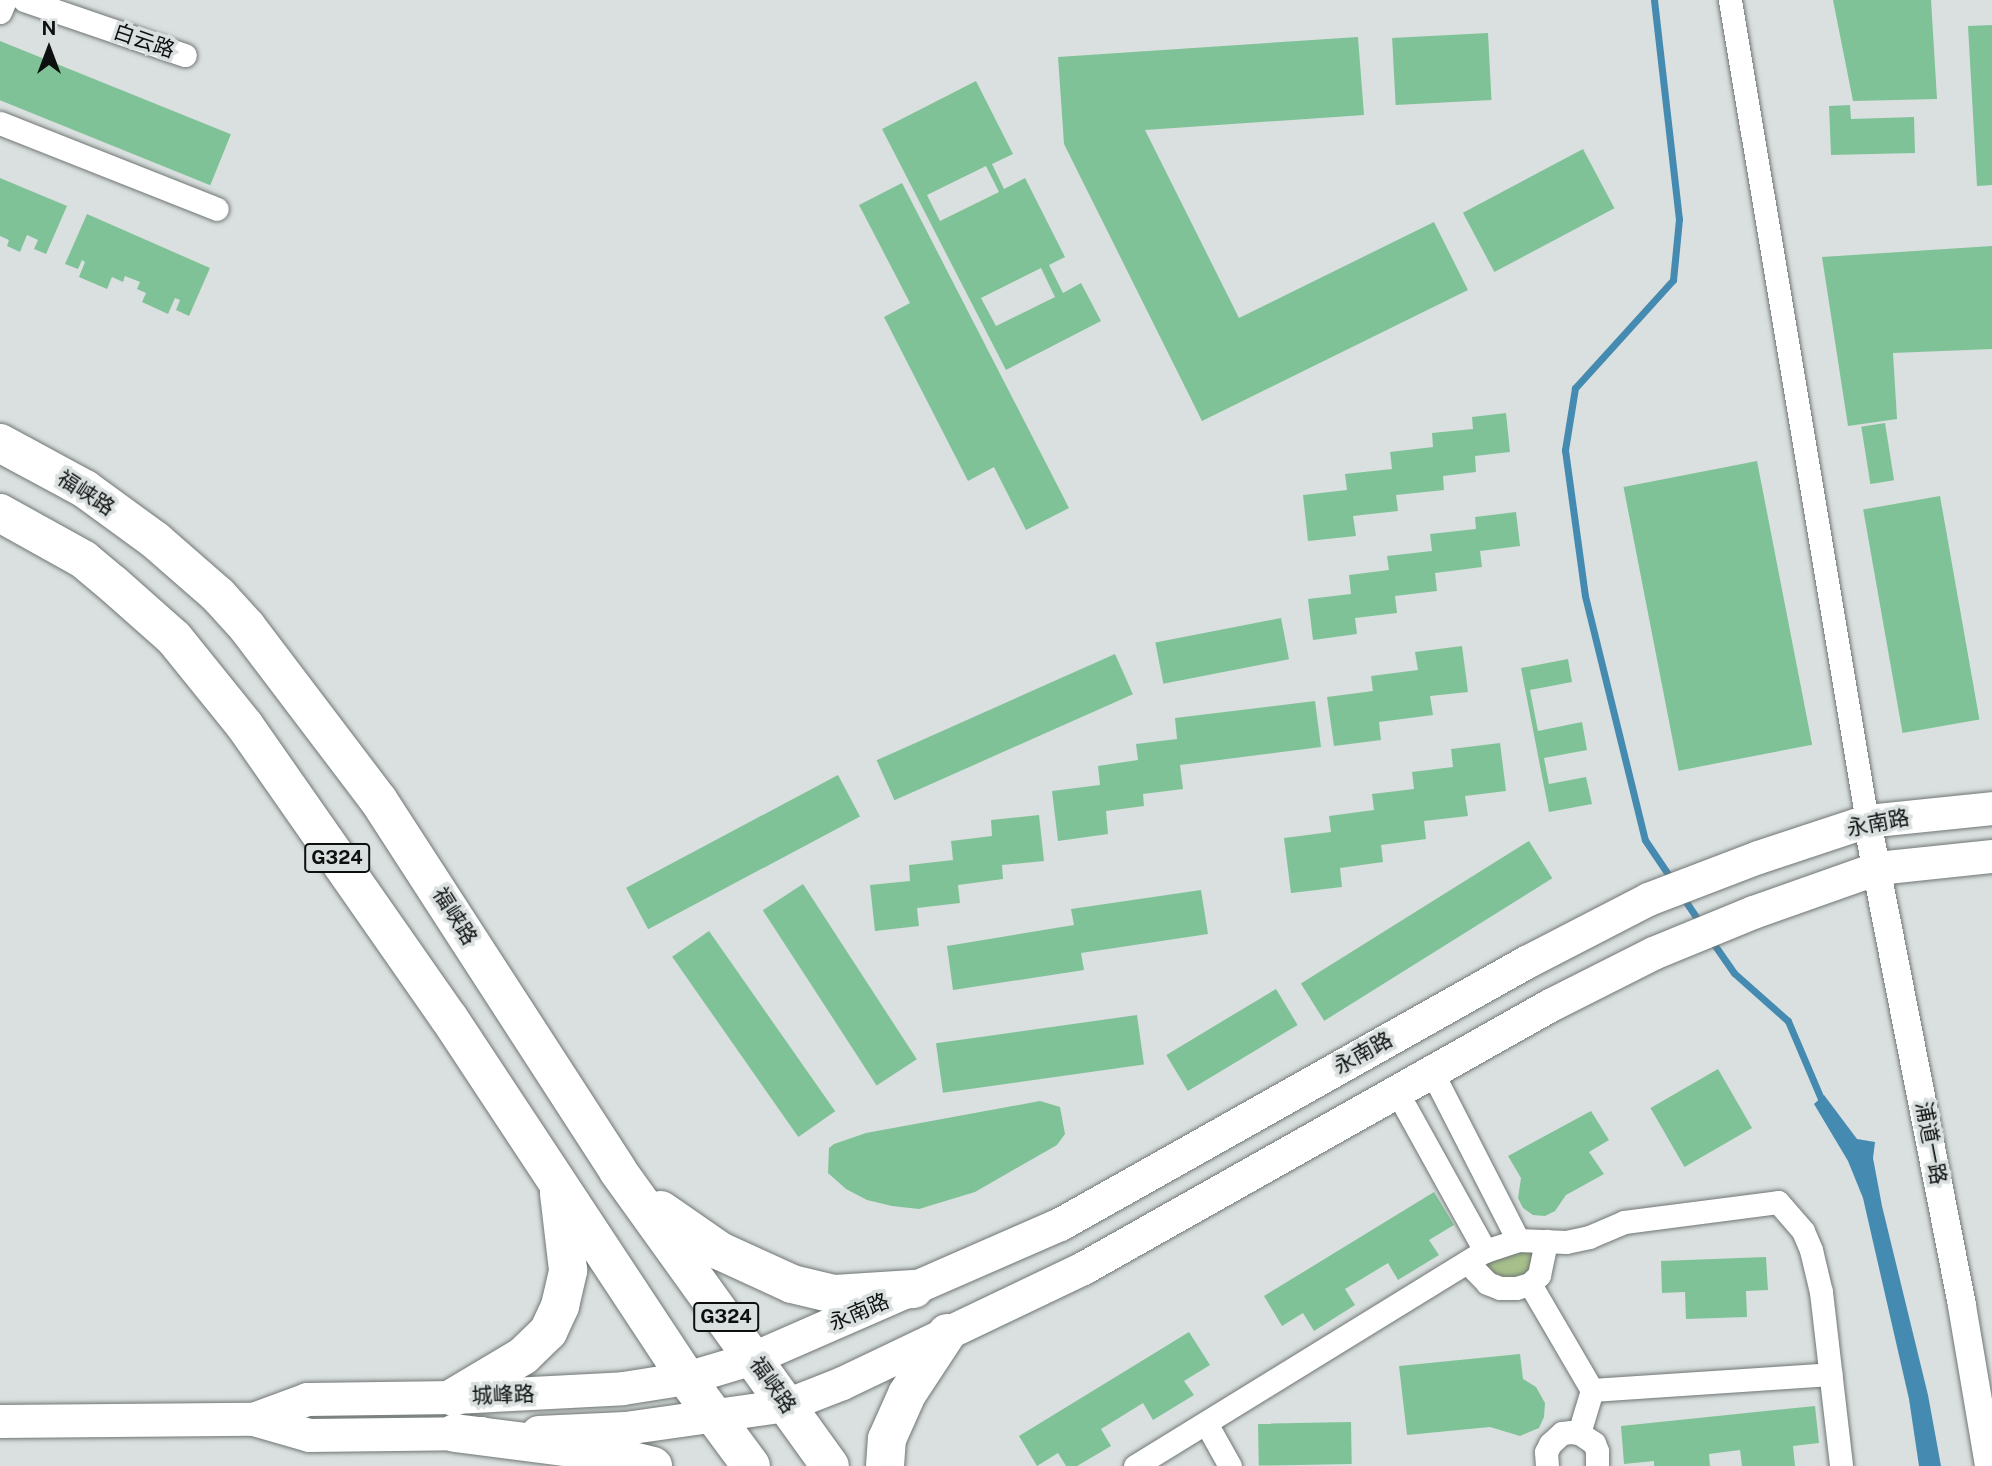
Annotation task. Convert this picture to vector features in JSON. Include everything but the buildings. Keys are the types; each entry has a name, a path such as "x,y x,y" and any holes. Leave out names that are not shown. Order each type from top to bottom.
{"highway":[{"name":"福峡路","path":"0,443 85,489 155,540 218,595 247,627 379,801 618,1171 830,1466"},
{"name":"G324","path":"0,513 83,559 174,638 245,726 449,1018 686,1378 716,1415 751,1466"},
{"path":"528,1138 576,1106"},
{"path":"618,1171 675,1222 709,1244 792,1284 835,1294 914,1289"},
{"path":"454,1415 548,1332 561,1306 568,1270 565,1224 556,1181"},
{"path":"885,1466 887,1439 907,1394 947,1333"},
{"path":"454,1415 653,1466"}],"main road":[{"name":"永南路","path":"753,1358 1060,1224 1526,962 1648,899 1867,821 1992,807"},
{"name":"城峰路","path":"0,1421 253,1419 307,1399 454,1415 536,1432 625,1428 786,1405 842,1383 1083,1268 1550,1005 1683,939 1877,868 1992,856"},
{"name":"城峰路","path":"454,1415 534,1394 623,1388 686,1378 753,1358"},
{"path":"534,1394 536,1432"}],"street":[{"path":"0,12 5,0"},
{"name":"白云路","path":"24,0 184,55"},
{"path":"1730,0 1867,821"},
{"path":"0,123 217,209"},
{"name":"浦道一路","path":"1867,821 1962,1306 1982,1373 1989,1466"},
{"path":"1432,1072 1518,1240"},
{"path":"1397,1092 1476,1256 1478,1276 1500,1288 1530,1284 1543,1266 1546,1241"},
{"path":"1135,1466 1476,1256 1518,1240 1566,1242 1589,1237 1624,1222 1778,1202 1803,1231 1811,1250 1821,1292 1841,1466"},
{"path":"1530,1284 1592,1390 1579,1433"},
{"path":"1592,1390 1830,1374"},
{"path":"1206,1423 1230,1466"},
{"path":"1547,1466 1546,1452 1555,1438 1562,1433 1579,1433 1594,1443 1597,1466"}],"green space":[{"path":"1519,1252 1539,1253 1532,1275 1505,1282 1482,1266 1492,1259"}],"water":[{"path":"1824,1095 1857,1139 1875,1142 1873,1158 1882,1206 1928,1395 1941,1466 1919,1466 1909,1399 1863,1198 1848,1161 1814,1104"}],"waterway":[{"path":"1654,0 1679,219 1673,280 1575,388 1565,450 1585,596 1645,840 1672,880"},
{"path":"1682,896 1701,924"},
{"path":"1711,940 1734,973 1788,1021 1824,1106"}]}
